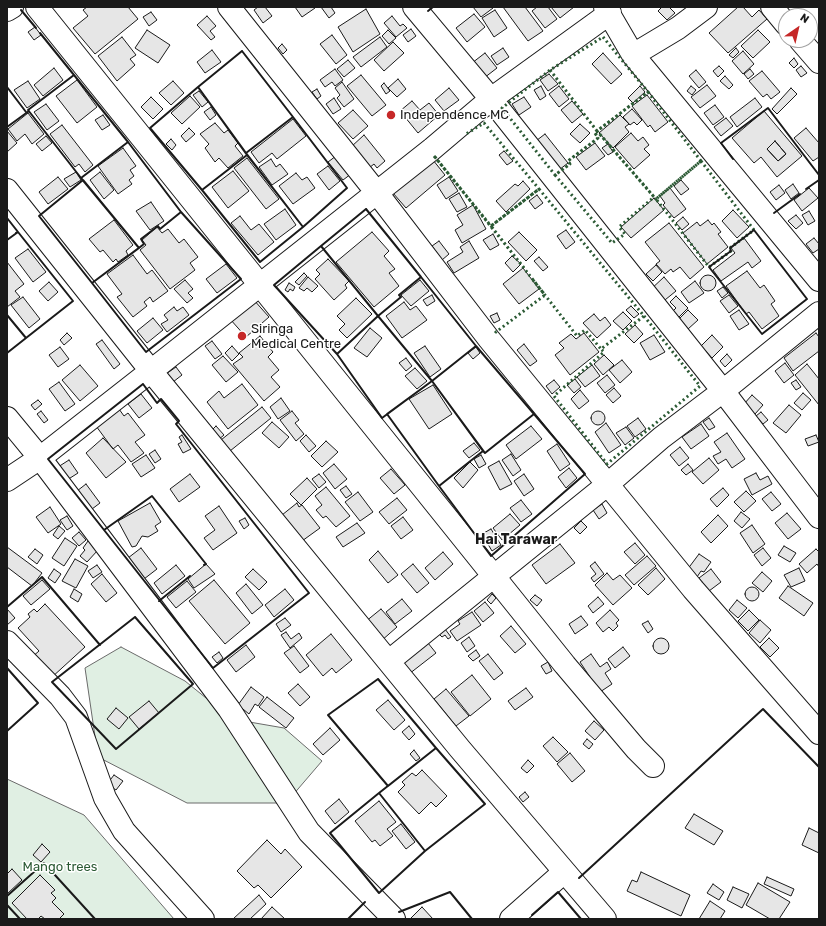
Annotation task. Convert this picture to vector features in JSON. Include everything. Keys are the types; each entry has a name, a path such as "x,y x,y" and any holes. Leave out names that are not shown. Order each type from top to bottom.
{"street":[{"path":"7,10 12,7"},
{"path":"37,7 494,576 607,715 653,766"},
{"path":"229,7 377,193 489,339 693,589 819,732"},
{"path":"414,7 491,99 723,391 819,517"},
{"path":"633,55 678,28 706,7"},
{"path":"7,480 40,458 377,193 491,99 607,10 633,55 819,280"},
{"path":"807,48 819,62"},
{"path":"7,190 151,371 460,749 605,919"},
{"path":"389,661 608,484 661,438 723,391 819,313"},
{"path":"7,418 40,458 229,709 309,832 394,919"},
{"path":"7,642 60,696 76,717 105,798 124,831 203,919"},
{"path":"511,919 564,872"}],"green space":[{"path":"121,647 185,681 232,719 284,728 322,761 286,803 187,803 98,757 85,668"},
{"name":"Mango trees","path":"7,779 84,815 174,919 7,919"}],"building":[{"path":"87,7 128,7 138,19 95,54 73,28 88,16 83,10"},
{"path":"258,7 265,7 272,16 263,23 254,10"},
{"path":"295,7 315,7 315,8 302,17"},
{"path":"321,7 331,7 335,13 329,18"},
{"path":"473,7 493,7 493,8 481,17"},
{"path":"503,7 525,7 543,31 528,41"},
{"path":"537,7 548,7 557,19 545,28 532,11"},
{"path":"551,7 574,7 560,18"},
{"path":"662,7 669,7 675,13 667,20 658,11"},
{"path":"738,7 743,7 752,17 759,10 767,19 728,53 709,33"},
{"path":"366,9 380,34 353,52 338,27"},
{"path":"495,10 507,28 494,37 482,18"},
{"path":"151,12 157,20 149,26 143,17"},
{"path":"474,14 485,27 467,42 456,28"},
{"path":"207,16 216,26 210,31 215,37 211,40 197,25"},
{"path":"392,16 400,26 403,24 407,28 396,37 384,23"},
{"path":"35,27 41,35 34,40 28,32"},
{"path":"411,29 416,36 408,42 403,35"},
{"path":"147,30 170,45 158,63 135,48"},
{"path":"388,30 396,38 389,44 382,36"},
{"path":"758,30 770,42 753,58 741,46"},
{"path":"332,35 347,55 336,64 320,44"},
{"path":"122,37 136,55 130,59 135,65 117,81 98,56"},
{"path":"380,37 387,47 361,67 353,57"},
{"path":"393,42 404,53 384,71 374,60"},
{"path":"282,44 287,50 283,54 278,48"},
{"path":"503,48 509,57 497,65 491,56"},
{"path":"736,48 739,52 733,58 729,55"},
{"path":"212,50 221,62 205,73 197,62"},
{"path":"743,51 754,64 743,74 732,61"},
{"path":"485,53 497,68 484,78 472,63"},
{"path":"603,53 622,74 611,84 592,64"},
{"path":"794,58 798,64 794,68 789,63"},
{"path":"348,60 355,68 344,77 337,69"},
{"path":"719,66 724,71 718,77 713,71"},
{"path":"801,66 807,73 801,77 796,70"},
{"path":"54,68 63,80 43,96 34,85"},
{"path":"335,69 343,80 335,86 332,82 325,87 320,80"},
{"path":"750,69 754,74 748,79 744,74"},
{"path":"696,70 706,82 699,88 689,76"},
{"path":"762,71 780,92 771,99 767,94 763,97 749,81"},
{"path":"549,74 558,84 548,91 540,80"},
{"path":"361,75 386,105 372,116 347,86"},
{"path":"725,76 733,85 729,89 720,81"},
{"path":"398,79 406,89 397,97 388,88"},
{"path":"77,80 97,107 77,123 56,96"},
{"path":"28,81 40,99 27,108 14,90"},
{"path":"173,81 184,93 171,105 159,93"},
{"path":"342,82 354,99 344,107 337,98 340,95 335,88"},
{"path":"384,83 390,91 386,94 381,86"},
{"path":"707,85 716,96 700,108 691,97"},
{"path":"541,86 546,96 540,100 534,90"},
{"path":"559,86 569,99 559,107 549,94"},
{"path":"640,86 645,92 633,103 628,98"},
{"path":"691,86 696,90 692,95 687,91"},
{"path":"449,88 459,100 444,111 435,100"},
{"path":"791,88 797,94 777,114 772,109"},
{"path":"317,89 321,96 317,99 312,92"},
{"path":"199,91 208,102 202,107 193,95"},
{"path":"647,95 668,122 655,132 650,125 648,127 632,106"},
{"path":"190,96 200,107 182,124 171,113"},
{"path":"151,97 163,109 153,119 141,107"},
{"path":"524,97 531,107 519,115 512,104"},
{"path":"334,98 341,109 333,114 326,104"},
{"path":"755,98 762,107 737,127 730,117"},
{"path":"412,101 420,110 429,103 439,115 418,133 400,111"},
{"path":"572,101 583,114 572,123 561,110"},
{"path":"46,104 59,121 47,130 34,112"},
{"path":"715,105 724,117 713,125 704,113"},
{"path":"211,107 216,115 210,120 204,112"},
{"path":"632,109 642,120 637,125 634,122 630,125 623,117"},
{"path":"353,110 368,126 353,139 338,123"},
{"path":"764,111 802,156 777,177 761,157 754,163 732,138","holes":["775,141 786,154 778,161 767,149"]},
{"path":"28,113 44,134 32,144 25,134 17,141 8,129"},
{"path":"103,115 110,125 102,130 95,120"},
{"path":"620,115 629,124 625,127 629,132 613,148 599,133"},
{"path":"726,118 733,126 721,136 714,127"},
{"path":"293,119 306,136 277,159 272,153 259,163 251,152"},
{"path":"215,123 224,133 228,130 238,143 235,146 243,156 228,168 219,158 215,162 205,148 209,144 200,134"},
{"path":"580,124 590,133 580,143 570,134"},
{"path":"62,125 93,165 85,172 79,164 75,167 50,134"},
{"path":"189,128 195,134 186,142 181,136"},
{"path":"806,128 819,143 819,157 813,161 794,138"},
{"path":"7,131 17,143 7,152"},
{"path":"631,133 638,141 643,137 649,145 644,149 650,155 634,169 615,147"},
{"path":"545,134 568,163 555,173 532,144"},
{"path":"364,135 385,161 377,168 374,164 369,168 351,147"},
{"path":"46,136 52,143 42,151 36,144"},
{"path":"171,139 176,145 172,150 166,144"},
{"path":"775,141 786,154 778,161 767,149"},
{"path":"595,143 605,156 586,170 576,157"},
{"path":"608,144 613,152 608,155 602,148"},
{"path":"123,148 136,166 130,170 134,176 129,180 132,184 118,194 98,166"},
{"path":"504,151 513,161 507,165 499,155"},
{"path":"336,156 351,174 343,180 328,162"},
{"path":"247,158 279,199 266,209 234,168"},
{"path":"271,159 276,167 280,164 288,174 272,185 259,167"},
{"path":"433,160 445,175 406,208 393,193"},
{"path":"328,166 340,181 329,190 317,174"},
{"path":"233,171 249,191 228,208 212,187"},
{"path":"76,172 81,180 70,187 64,179"},
{"path":"100,172 114,190 104,199 90,180"},
{"path":"296,173 302,180 307,177 315,188 293,204 279,186"},
{"path":"58,177 68,189 48,204 39,192"},
{"path":"449,177 458,191 446,199 437,185"},
{"path":"681,180 689,189 681,195 674,186"},
{"path":"523,181 530,189 506,212 496,201 515,184 518,186"},
{"path":"793,184 799,193 791,199 785,190"},
{"path":"779,185 785,193 776,200 770,192"},
{"path":"670,188 686,209 674,218 663,205 665,203 660,196"},
{"path":"809,188 818,198 802,211 794,200"},
{"path":"459,193 467,207 457,212 449,199"},
{"path":"537,195 543,203 535,209 529,201"},
{"path":"654,198 664,210 631,238 621,227"},
{"path":"151,202 164,221 150,230 136,211"},
{"path":"473,205 486,229 462,243 455,230 463,225 457,215"},
{"path":"285,209 296,225 276,240 264,224"},
{"path":"733,210 749,227 737,238 722,221"},
{"path":"809,211 815,221 808,225 802,215"},
{"path":"796,215 803,223 796,229 788,221"},
{"path":"240,216 251,230 259,224 274,242 258,255 231,223"},
{"path":"683,217 689,224 682,230 676,223"},
{"path":"114,220 133,245 126,251 128,255 118,262 116,259 113,262 103,250 100,252 89,239"},
{"path":"708,220 712,225 714,223 721,232 718,234 728,247 707,264 683,233 697,222 700,226"},
{"path":"669,223 704,267 690,279 680,267 673,272 671,269 665,274 656,264 660,261 645,242"},
{"path":"157,227 162,233 168,229 179,243 184,239 198,257 190,263 195,270 170,289 140,250 146,245 142,240"},
{"path":"566,230 575,242 566,249 557,236"},
{"path":"372,232 389,251 384,256 395,269 389,273 399,286 374,307 336,262"},
{"path":"519,232 537,250 526,261 508,242"},
{"path":"493,234 499,245 490,250 483,240"},
{"path":"744,238 761,261 752,268 748,262 721,281 713,270 735,253 731,248"},
{"path":"814,238 819,244 819,249 813,253 806,244"},
{"path":"439,241 449,254 442,260 432,246"},
{"path":"469,241 479,258 454,273 447,262 463,252 460,247"},
{"path":"28,249 46,272 33,282 15,258"},
{"path":"133,255 147,274 152,270 168,291 153,302 150,297 144,302 147,306 133,317 117,297 122,294 107,274"},
{"path":"512,256 521,264 513,272 505,263"},
{"path":"539,257 548,267 543,271 534,261"},
{"path":"328,259 349,281 345,285 347,288 334,300 315,279 320,274 316,270"},
{"path":"7,262 24,284 15,291 20,297 7,307"},
{"path":"226,264 237,278 217,293 206,279"},
{"path":"656,265 662,272 653,281 646,274"},
{"path":"523,268 539,289 519,304 503,284"},
{"path":"747,271 760,288 764,285 775,301 771,304 779,316 762,329 749,312 746,314 726,286"},
{"path":"304,273 307,276 299,285 295,282"},
{"path":"708,275 715,280 716,283 711,290 708,291 701,286 700,283 705,276"},
{"path":"308,277 318,286 312,292 307,288 304,291 299,288"},
{"path":"664,277 676,291 660,304 649,291"},
{"path":"185,280 193,289 188,293 193,298 187,303 174,289"},
{"path":"420,280 429,291 411,306 401,295"},
{"path":"695,281 704,293 689,303 681,292"},
{"path":"49,282 58,292 48,301 39,291"},
{"path":"289,283 295,287 293,291 290,289 288,292 285,290"},
{"path":"723,287 728,293 722,298 717,291"},
{"path":"432,295 435,301 427,306 423,300"},
{"path":"729,295 738,306 729,313 720,301"},
{"path":"676,296 688,308 678,318 672,312 676,308 670,302"},
{"path":"23,297 40,319 29,328 11,305"},
{"path":"356,298 372,314 347,338 339,330 345,324 337,316"},
{"path":"253,299 269,317 246,337 230,319"},
{"path":"404,302 410,310 416,306 427,320 402,338 386,316"},
{"path":"631,306 639,314 634,318 626,310"},
{"path":"174,307 177,311 183,307 189,315 167,332 161,324 168,320 164,315"},
{"path":"688,310 698,320 688,329 679,319"},
{"path":"739,310 749,324 739,330 730,316"},
{"path":"623,312 632,321 623,330 613,321"},
{"path":"497,313 500,320 494,323 490,316"},
{"path":"594,314 600,321 605,317 611,325 597,338 583,323"},
{"path":"153,318 163,330 147,343 137,331"},
{"path":"635,325 643,334 634,343 625,334"},
{"path":"370,328 382,338 367,357 354,348"},
{"path":"67,333 72,338 64,345 60,340"},
{"path":"584,333 599,352 570,375 555,355 564,348 559,343 571,334 576,339"},
{"path":"816,333 819,337 819,351 793,371 784,358"},
{"path":"654,335 665,352 650,360 640,343"},
{"path":"712,335 723,347 712,358 701,346"},
{"path":"260,336 273,352 268,357 279,370 271,377 280,387 264,401 233,364 243,357 239,353"},
{"path":"102,340 120,364 114,369 96,344"},
{"path":"212,341 222,354 215,359 205,346"},
{"path":"524,344 537,361 530,366 517,350"},
{"path":"232,346 239,354 232,361 225,353"},
{"path":"425,346 441,369 430,377 414,353"},
{"path":"60,347 69,359 58,367 49,355"},
{"path":"476,347 480,353 473,359 468,353"},
{"path":"727,354 732,360 725,367 720,361"},
{"path":"604,355 614,365 603,375 594,364"},
{"path":"223,356 238,372 226,382 212,365"},
{"path":"406,358 412,366 406,371 399,363"},
{"path":"622,360 632,372 620,383 609,370"},
{"path":"785,363 794,375 784,383 775,371"},
{"path":"807,364 819,379 819,405 795,375"},
{"path":"80,365 98,386 80,401 62,380"},
{"path":"592,365 600,376 585,387 577,377"},
{"path":"176,367 182,375 173,382 166,374"},
{"path":"415,368 427,381 417,389 405,376"},
{"path":"607,375 615,385 605,393 597,383"},
{"path":"575,379 581,387 574,393 567,385"},
{"path":"554,380 560,387 552,394 546,386"},
{"path":"796,380 801,387 796,390 791,383"},
{"path":"59,382 75,404 65,411 49,389"},
{"path":"242,384 258,405 228,429 207,402 219,391 224,398"},
{"path":"433,385 452,414 429,429 409,399"},
{"path":"614,388 621,396 613,403 606,395"},
{"path":"580,390 589,401 579,409 571,399"},
{"path":"803,393 811,400 802,410 794,403"},
{"path":"141,394 152,408 139,418 128,404"},
{"path":"752,395 763,405 755,414 744,404"},
{"path":"281,398 290,411 278,419 270,407"},
{"path":"38,400 42,404 35,410 31,405"},
{"path":"789,405 801,415 786,433 773,423"},
{"path":"262,407 271,418 230,451 221,440"},
{"path":"119,409 124,416 128,413 145,435 135,442 144,453 131,462 118,445 113,449 96,426"},
{"path":"41,411 48,420 44,423 37,414"},
{"path":"292,411 299,420 295,423 304,434 296,441 280,420"},
{"path":"598,411 603,413 605,418 603,423 598,425 593,423 591,418 593,413"},
{"path":"761,412 768,420 763,424 756,416"},
{"path":"638,418 646,429 635,437 627,426"},
{"path":"709,418 715,427 709,430 703,422"},
{"path":"272,422 289,437 279,448 262,433"},
{"path":"606,423 621,445 609,453 595,432"},
{"path":"701,424 709,436 691,449 682,437"},
{"path":"216,426 224,435 218,440 211,431"},
{"path":"531,426 542,439 516,459 506,445"},
{"path":"626,427 634,438 625,445 616,433"},
{"path":"727,433 745,459 732,468 726,459 718,464 713,456 721,452 714,442"},
{"path":"182,435 191,449 183,453 178,444 182,442 179,437"},
{"path":"306,435 316,446 309,452 300,441"},
{"path":"816,435 819,442 808,446 805,439"},
{"path":"103,438 126,462 106,478 86,453"},
{"path":"326,441 338,452 322,467 311,456"},
{"path":"474,443 480,450 469,458 463,451"},
{"path":"557,444 570,464 560,471 547,451"},
{"path":"680,447 689,458 679,466 670,455"},
{"path":"155,450 161,459 155,463 149,454"},
{"path":"511,454 521,470 513,476 502,460"},
{"path":"146,455 155,468 141,477 132,464"},
{"path":"481,455 486,464 479,468 474,459"},
{"path":"709,458 719,470 703,484 692,472"},
{"path":"69,460 78,473 67,480 58,467"},
{"path":"499,461 512,484 500,490 488,467"},
{"path":"470,462 478,470 463,488 454,478"},
{"path":"334,464 347,479 335,489 323,473"},
{"path":"688,464 693,470 686,475 681,470"},
{"path":"569,468 577,478 566,488 558,477"},
{"path":"391,469 405,485 394,494 380,478"},
{"path":"756,473 760,480 768,476 772,484 752,495 744,479"},
{"path":"190,474 200,487 179,502 170,489"},
{"path":"319,474 326,482 319,488 312,479"},
{"path":"524,474 534,489 524,496 514,481"},
{"path":"307,478 317,489 301,505 290,494"},
{"path":"86,484 100,503 92,509 77,491"},
{"path":"346,486 352,494 346,498 340,490"},
{"path":"326,487 350,516 336,527 326,516 323,518 316,510 322,505 315,496"},
{"path":"723,488 729,495 717,507 710,499"},
{"path":"746,491 756,501 744,512 734,502"},
{"path":"358,492 373,512 360,521 345,502"},
{"path":"771,492 781,504 772,511 762,499"},
{"path":"397,498 407,510 389,524 379,512"},
{"path":"521,500 532,514 521,522 510,508"},
{"path":"150,503 161,522 155,526 158,531 148,537 142,536 136,546 132,547 118,521"},
{"path":"297,503 299,507 302,505 320,528 302,541 282,515"},
{"path":"602,504 607,513 599,519 593,510"},
{"path":"219,506 237,533 213,550 204,538 215,530 205,516"},
{"path":"50,507 61,524 48,533 36,517"},
{"path":"741,512 750,519 742,528 734,521"},
{"path":"787,513 801,529 788,539 775,523"},
{"path":"510,514 520,525 502,540 493,528"},
{"path":"718,515 728,526 711,543 701,532"},
{"path":"67,516 73,526 67,530 60,520"},
{"path":"403,517 413,530 401,539 391,526"},
{"path":"245,518 249,525 244,529 239,521"},
{"path":"581,521 587,527 580,534 574,528"},
{"path":"357,523 365,533 343,547 336,537"},
{"path":"752,525 765,544 753,553 740,533"},
{"path":"59,526 65,531 58,539 53,535"},
{"path":"491,529 501,545 492,551 482,534"},
{"path":"79,532 86,540 79,546 72,538"},
{"path":"65,538 77,546 64,566 52,558"},
{"path":"88,541 98,550 87,562 80,556 85,550 83,548"},
{"path":"635,543 645,555 635,564 624,552"},
{"path":"560,544 575,563 546,584 532,565"},
{"path":"784,546 796,553 790,562 778,555"},
{"path":"7,547 42,573 32,586 7,567"},
{"path":"141,548 157,569 144,579 128,558"},
{"path":"763,548 771,558 762,566 754,555"},
{"path":"35,549 43,555 37,564 28,557"},
{"path":"816,549 819,552 819,567 817,564 807,573 799,564"},
{"path":"378,551 398,575 388,583 369,560"},
{"path":"443,552 453,564 435,580 425,568"},
{"path":"699,554 711,562 704,572 701,571 697,577 687,570"},
{"path":"647,556 656,566 634,585 625,575"},
{"path":"75,559 88,566 76,588 62,581"},
{"path":"595,562 604,574 594,582 591,578 596,574 590,566"},
{"path":"206,564 215,574 194,588 188,579"},
{"path":"413,564 429,583 417,593 401,574"},
{"path":"97,565 102,572 93,578 88,571"},
{"path":"176,565 185,576 162,594 154,583"},
{"path":"656,568 665,579 648,595 638,585"},
{"path":"799,568 805,581 791,587 784,575"},
{"path":"54,569 61,574 55,583 48,578"},
{"path":"253,569 267,582 259,590 245,577"},
{"path":"711,569 721,582 709,591 699,578"},
{"path":"762,572 772,581 763,592 752,583"},
{"path":"607,573 613,580 620,575 632,588 613,605 595,585"},
{"path":"102,574 117,593 106,602 91,584"},
{"path":"42,580 50,589 31,605 23,596"},
{"path":"214,580 250,623 225,644 189,601"},
{"path":"187,581 196,592 176,608 167,597"},
{"path":"246,584 263,605 252,614 236,593"},
{"path":"788,586 813,603 804,616 779,598"},
{"path":"752,587 757,589 759,594 757,599 752,601 747,599 745,594 747,589"},
{"path":"74,589 82,594 78,602 70,597"},
{"path":"285,589 294,600 274,617 265,605"},
{"path":"492,594 496,598 491,604 487,600"},
{"path":"535,595 542,600 537,606 530,600"},
{"path":"598,597 604,604 593,613 588,606"},
{"path":"402,599 412,611 395,624 386,612"},
{"path":"737,600 747,608 738,618 729,610"},
{"path":"485,602 494,613 483,622 474,611"},
{"path":"45,604 85,647 51,678 32,657 39,651 18,628 30,617 28,614 34,609 37,612"},
{"path":"7,609 15,618 7,625"},
{"path":"381,609 397,627 381,641 365,622"},
{"path":"610,610 619,620 616,623 618,626 613,631 609,627 603,632 596,623"},
{"path":"749,610 759,620 748,631 738,621"},
{"path":"472,612 481,625 457,641 450,631 460,624 458,621"},
{"path":"581,616 588,625 575,634 569,624"},
{"path":"285,618 291,625 281,632 276,624"},
{"path":"760,620 771,630 760,643 749,633"},
{"path":"648,621 653,629 648,633 642,624"},
{"path":"511,626 526,644 515,653 500,636"},
{"path":"445,629 451,637 448,639 445,635 442,637 439,634"},
{"path":"286,632 291,639 299,633 302,638 290,648 281,635"},
{"path":"331,634 352,660 336,673 332,668 323,676 306,655"},
{"path":"469,637 475,646 467,652 461,643"},
{"path":"661,638 667,640 669,646 667,652 661,654 655,652 653,646 655,640"},
{"path":"769,638 779,648 770,657 760,647"},
{"path":"428,643 436,653 409,674 401,664"},
{"path":"246,645 255,657 236,672 227,660"},
{"path":"294,646 309,666 300,673 284,653"},
{"path":"623,647 630,656 615,668 608,659"},
{"path":"476,650 480,656 473,661 468,656"},
{"path":"219,652 223,658 217,663 212,657"},
{"path":"488,654 503,673 494,680 479,661"},
{"path":"591,654 600,667 607,662 611,669 605,673 612,684 600,692 580,662"},
{"path":"548,662 552,671 546,674 541,666"},
{"path":"472,675 491,699 470,716 451,692"},
{"path":"298,684 310,697 300,706 288,693"},
{"path":"251,687 264,697 258,706 255,704 249,714 238,705"},
{"path":"526,688 533,697 515,710 508,701"},
{"path":"446,689 469,716 456,726 434,699"},
{"path":"267,697 294,718 286,728 259,707"},
{"path":"388,700 405,720 394,730 376,710"},
{"path":"149,701 159,713 139,729 129,717"},
{"path":"116,708 128,718 119,729 107,719"},
{"path":"594,721 604,730 595,740 585,731"},
{"path":"409,726 415,734 409,740 402,732"},
{"path":"330,728 340,740 323,755 313,744"},
{"path":"553,737 568,752 557,762 543,746"},
{"path":"587,739 593,744 589,749 583,744"},
{"path":"414,750 420,758 416,761 410,754"},
{"path":"570,753 585,771 572,782 557,764"},
{"path":"528,760 534,766 527,773 521,768"},
{"path":"422,770 447,796 436,807 431,802 419,814 398,792 405,785 402,782 412,773 416,776"},
{"path":"114,775 123,781 116,790 107,784"},
{"path":"525,792 529,797 523,802 519,797"},
{"path":"339,799 349,812 335,824 325,811"},
{"path":"379,801 396,822 387,829 393,836 380,846 375,840 372,842 355,821"},
{"path":"694,814 723,831 714,845 685,828"},
{"path":"401,824 415,842 406,849 392,831"},
{"path":"809,828 819,833 819,853 802,845"},
{"path":"267,840 281,854 285,849 302,867 271,898 258,885 254,888 237,871"},
{"path":"42,844 50,852 41,862 33,855"},
{"path":"12,869 22,880 7,894 7,874"},
{"path":"641,872 690,895 681,916 627,891 632,880 637,882"},
{"path":"40,875 55,890 51,893 56,898 52,902 64,914 59,919 45,919 41,916 38,919 27,919 12,903"},
{"path":"767,877 794,889 791,896 764,884"},
{"path":"758,883 790,902 779,919 770,919 746,905"},
{"path":"713,884 724,892 719,900 707,893"},
{"path":"733,887 749,894 742,908 727,900"},
{"path":"259,895 266,904 250,919 233,919"},
{"path":"710,901 725,911 720,919 699,919"},
{"path":"272,907 285,919 261,919"},
{"path":"422,907 433,919 410,919"}],"hedge":[{"path":"603,37 648,92 597,131 550,70 603,37"},
{"path":"550,70 597,131 595,133 598,138 568,161 570,164 555,175 502,108 550,70"},
{"path":"648,92 701,161 656,199 597,131 648,92"},
{"path":"434,156 491,226 539,189 484,123 466,134"},
{"path":"597,131 654,197 619,227 625,234 612,243 555,175 570,164 568,161 598,138 595,133 597,131"},
{"path":"435,157 525,269"},
{"path":"701,161 754,230 730,248 731,251 709,267 656,199 701,161"},
{"path":"539,189 644,316 601,349 585,330 577,336 491,226 539,189"},
{"path":"495,331 496,332 545,295 533,280"},
{"path":"644,316 700,386 607,464 554,396 604,352 601,349 644,316"}],"wall":[{"path":"428,11 433,7"},
{"path":"21,10 36,28"},
{"path":"40,33 74,75"},
{"path":"242,51 293,117 246,153 198,87 242,51"},
{"path":"74,75 128,142 81,178 28,110 74,75"},
{"path":"7,87 26,112"},
{"path":"198,87 247,155 202,190 150,128 198,87"},
{"path":"733,159 721,143 768,108 819,175"},
{"path":"7,127 29,111"},
{"path":"293,117 347,188 303,227 246,153 293,117"},
{"path":"128,142 181,212 160,229 158,226 141,239 144,244 139,248 81,178 128,142"},
{"path":"247,155 303,227 260,262 202,190 247,155"},
{"path":"83,180 139,248 92,283 39,216 83,180"},
{"path":"806,189 819,180"},
{"path":"774,213 800,194"},
{"path":"366,209 421,277 399,295 401,297 378,316 321,246 366,209"},
{"path":"181,212 241,279 146,352 92,283 144,244 141,239 158,226 160,229 181,212"},
{"path":"7,218 18,232 16,233"},
{"path":"754,230 807,299 762,334 709,267 731,251 730,248 754,230"},
{"path":"7,240 18,232 73,301 26,338 7,315"},
{"path":"321,246 378,316 337,354 274,285 321,246"},
{"path":"421,277 476,346 432,381 378,316 401,297 399,295 421,277"},
{"path":"378,316 432,381 382,418 337,354 378,316"},
{"path":"7,353 26,338"},
{"path":"476,346 534,414 485,453 432,381 476,346"},
{"path":"432,381 483,451 439,486 387,414 432,381"},
{"path":"143,384 157,403 161,399 179,421 176,424 309,593 213,668 48,459 143,384"},
{"path":"534,414 585,474 491,556 439,486 483,451 485,453 534,414"},
{"path":"104,530 152,496 206,564 204,565"},
{"path":"159,601 190,576"},
{"path":"7,607 42,577 100,645"},
{"path":"135,617 193,684 116,749 52,682 135,617"},
{"path":"7,668 38,703 7,731"},
{"path":"378,679 436,748 388,786 328,715 378,679"},
{"path":"579,878 763,709 819,767"},
{"path":"436,748 485,804 425,851 379,793 436,748"},
{"path":"379,793 425,851 379,893 330,833 379,793"},
{"path":"7,896 44,863 95,919"},
{"path":"399,912 450,892 472,919"},
{"path":"532,915 558,892 581,919"},
{"path":"348,919 365,902"},
{"path":"7,905 20,919"}],"place":[{"name":"Independence MC","path":"391,115"},
{"name":"Siringa Medical Centre","path":"242,336"}],"district":[{"name":"Hai Tarawar","path":"516,540"}]}
